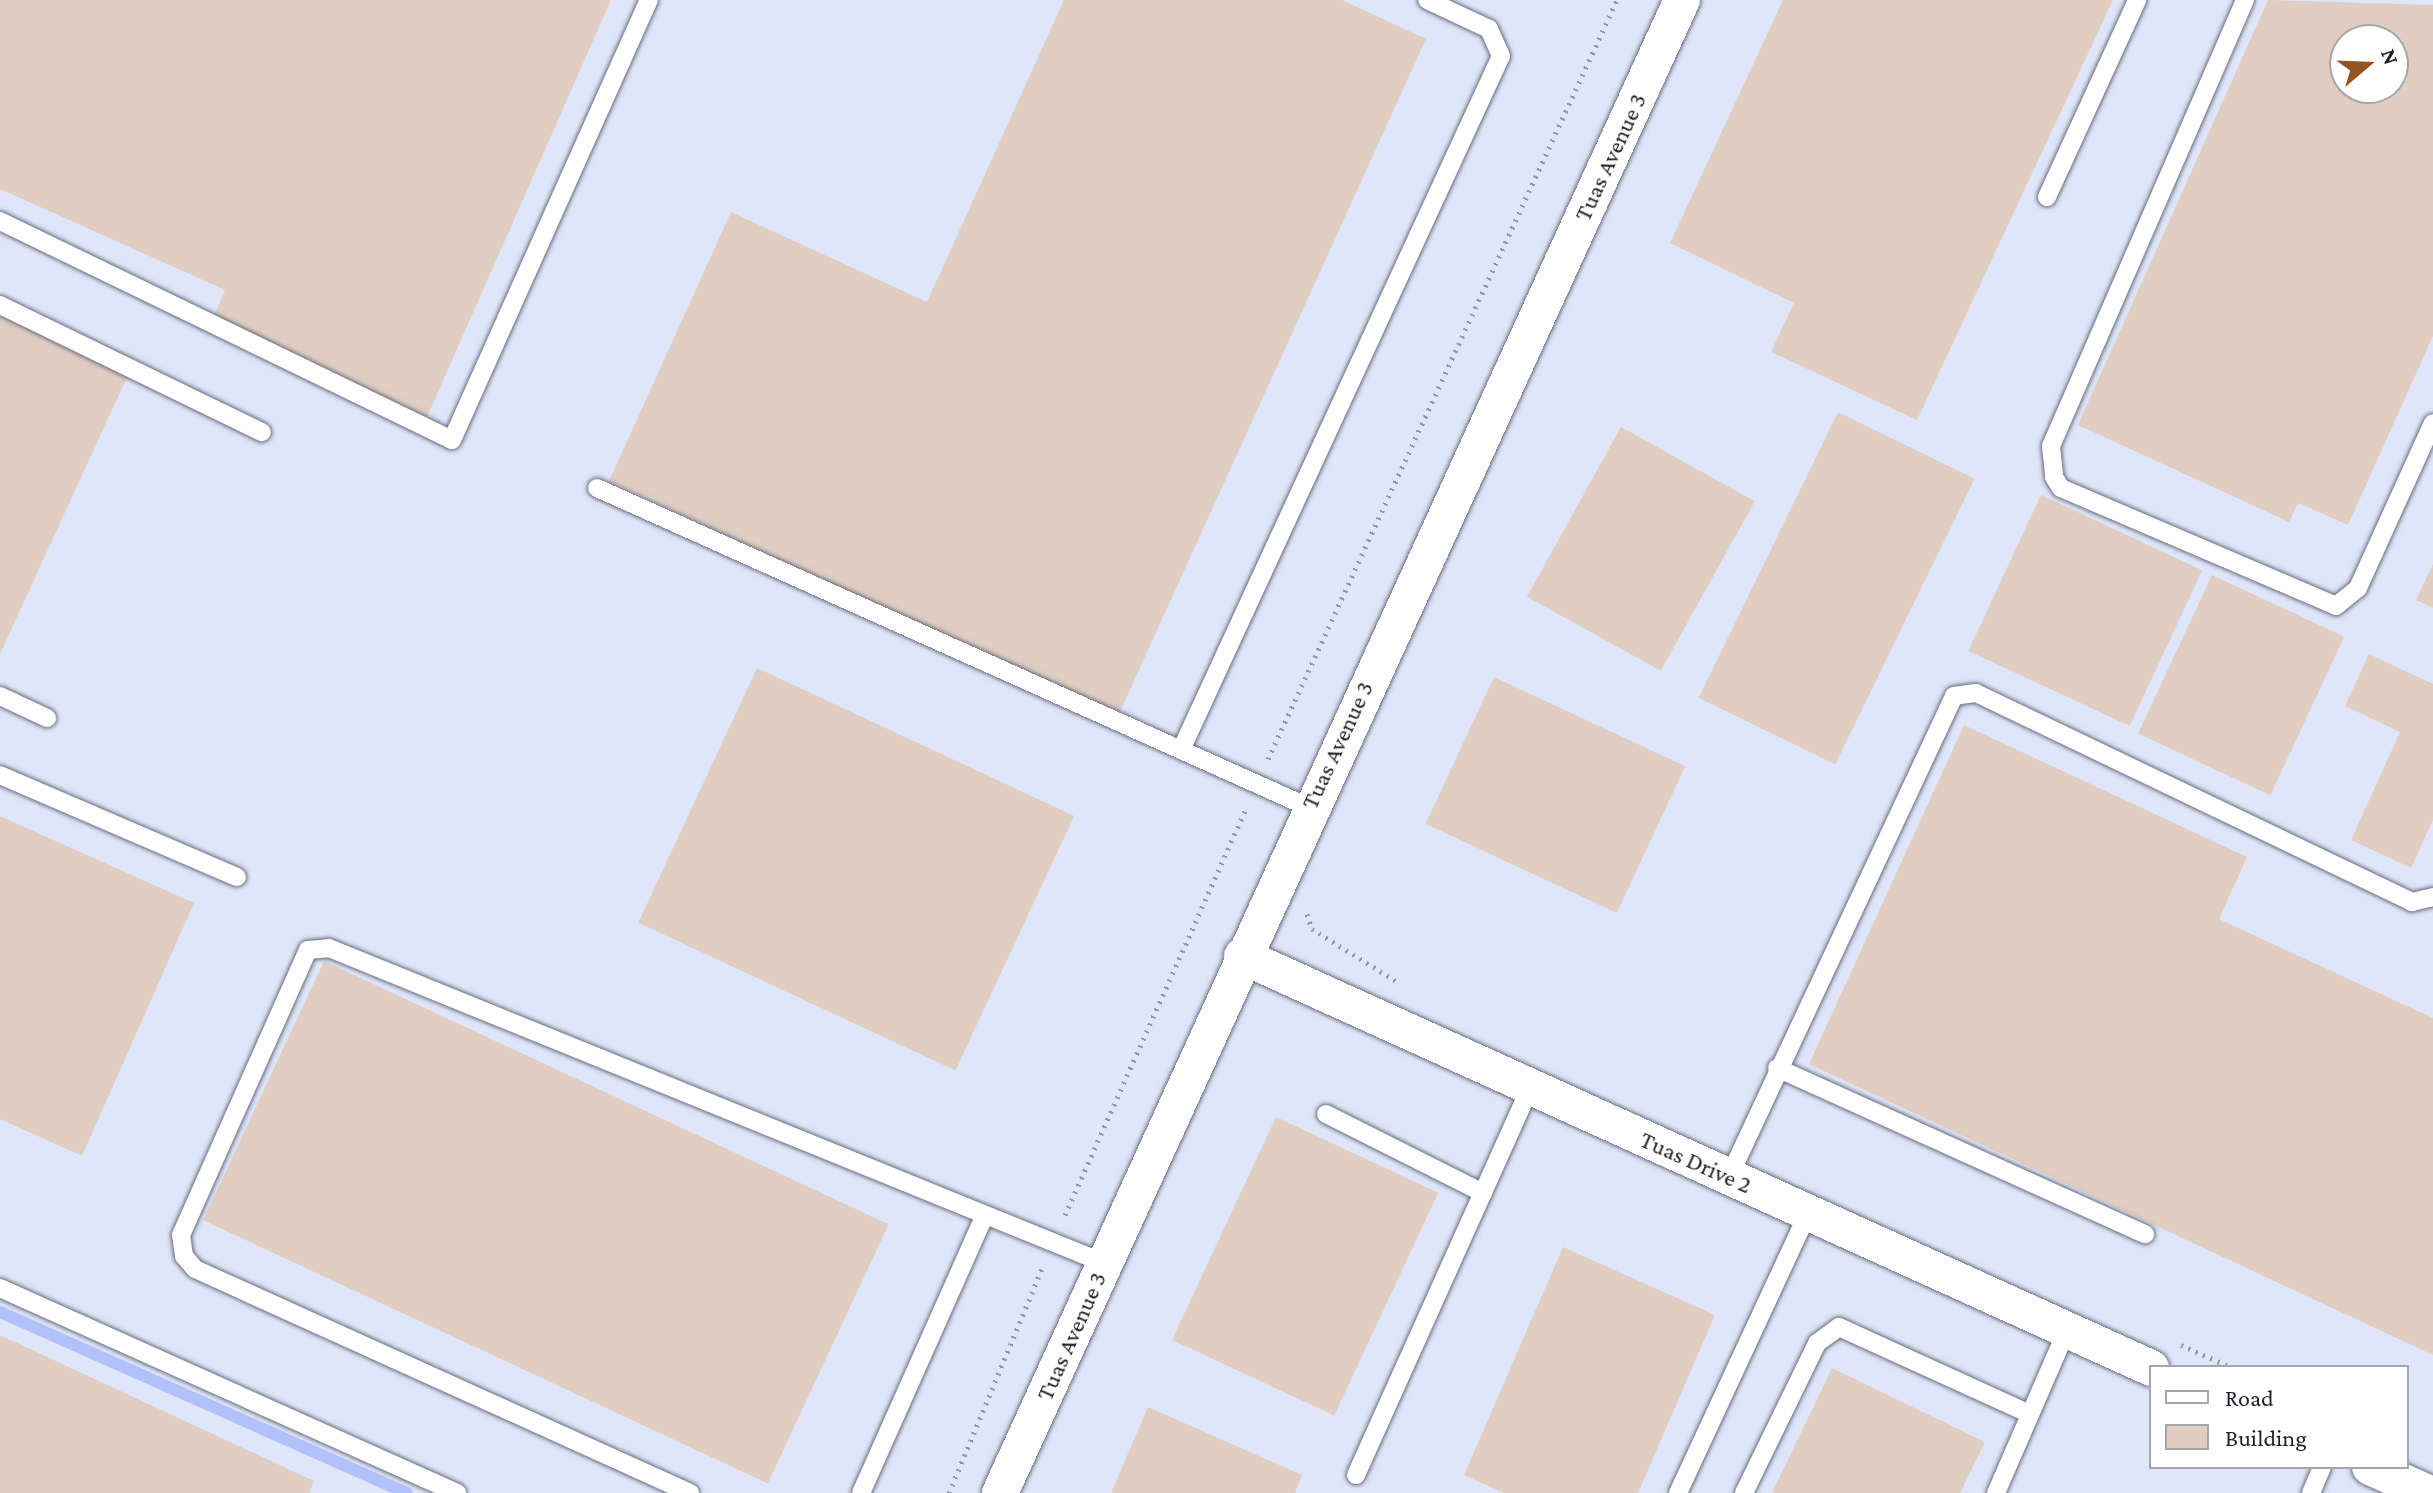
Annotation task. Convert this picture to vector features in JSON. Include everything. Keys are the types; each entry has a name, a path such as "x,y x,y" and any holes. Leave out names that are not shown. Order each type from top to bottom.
{"street":[{"name":"Tuas Avenue 3","path":"1000,1493 1308,807 1682,0"},
{"name":"Tuas Drive 2","path":"1242,956 2149,1367"},
{"path":"2374,1469 2428,1493"}],"lane":[{"path":"0,221 452,440 649,0"},
{"path":"1181,750 1501,56 1489,29 1427,0"},
{"path":"2047,197 2137,0"},
{"path":"2245,0 2051,446 2054,477 2061,488 2336,606 2358,588 2433,423"},
{"path":"0,305 262,432"},
{"path":"597,488 1308,807"},
{"path":"1729,1177 1944,706 1965,693 2412,902 2433,897"},
{"path":"0,696 47,718"},
{"path":"0,775 237,877"},
{"path":"690,1493 195,1269 184,1256 181,1235 300,957 329,948 1104,1263"},
{"path":"1777,1068 2145,1234"},
{"path":"1356,1475 1530,1087"},
{"path":"1326,1114 1483,1193"},
{"path":"1678,1493 1808,1213"},
{"path":"861,1493 985,1215"},
{"path":"0,1288 457,1493"},
{"path":"1744,1493 1817,1343 1839,1327 2030,1414"},
{"path":"1996,1493 2067,1330"},
{"path":"2311,1493 2321,1469"}],"path":[{"path":"949,1493 1052,1243 1257,784 1617,0"}],"building":[{"path":"0,0 611,0 427,417 212,320 225,290 0,189"},
{"path":"1064,0 1342,0 1426,39 1118,716 609,481 731,212 927,302"},
{"path":"1783,0 2113,0 1917,420 1771,352 1794,303 1670,243"},
{"path":"2268,0 2433,5 2433,336 2348,525 2298,503 2289,522 2078,425"},
{"path":"0,316 128,375 0,654"},
{"path":"1838,412 1975,479 1835,764 1699,698"},
{"path":"1621,427 1755,501 1661,671 1527,597"},
{"path":"2041,495 2202,570 2130,726 1968,651"},
{"path":"2433,564 2433,608 2416,600"},
{"path":"2212,575 2344,637 2270,795 2138,734"},
{"path":"2369,654 2433,684 2433,820 2411,868 2351,840 2400,732 2345,706"},
{"path":"757,668 1074,816 955,1071 638,923"},
{"path":"1494,677 1685,766 1617,913 1426,824"},
{"path":"1964,725 2247,857 2219,919 2433,1018 2433,1355 1809,1064"},
{"path":"0,816 194,903 82,1156 0,1119"},
{"path":"324,961 889,1224 768,1483 203,1220"},
{"path":"1276,1117 1438,1193 1334,1416 1172,1340"},
{"path":"1563,1247 1715,1315 1638,1493 1504,1493 1464,1475"},
{"path":"0,1335 314,1481 309,1493 0,1493"},
{"path":"1832,1368 1985,1442 1960,1493 1772,1493"},
{"path":"1148,1407 1302,1475 1295,1493 1111,1493"}],"waterway":[{"path":"0,1312 406,1493"}]}
